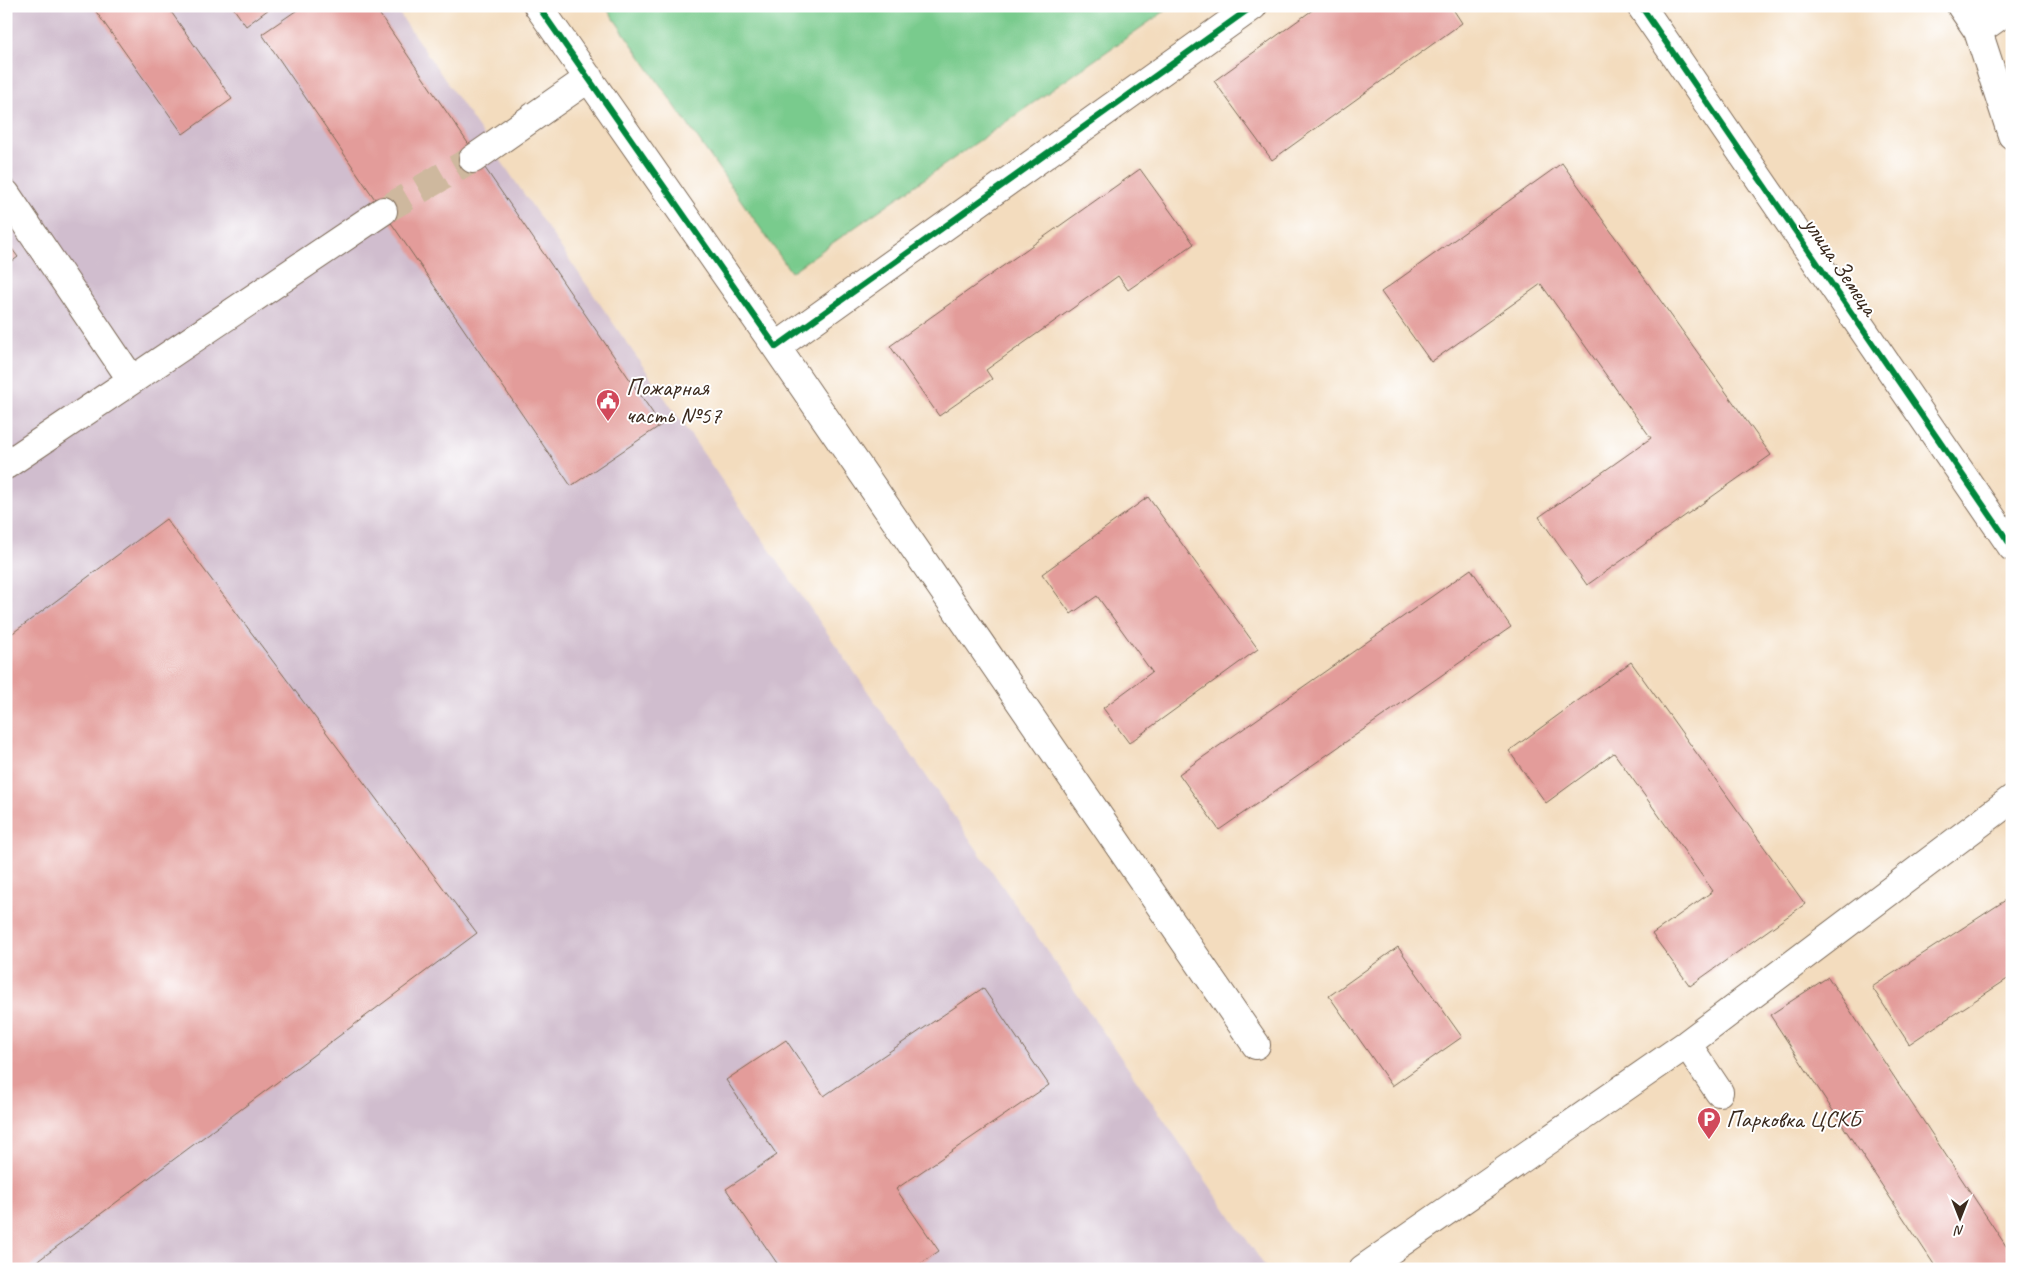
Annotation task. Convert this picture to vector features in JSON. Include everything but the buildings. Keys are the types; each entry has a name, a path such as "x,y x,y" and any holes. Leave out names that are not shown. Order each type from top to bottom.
{"street":[{"path":"538,6 774,344 1256,1045"},
{"path":"774,344 776,346 1253,6"},
{"name":"улица Земеца","path":"1641,6 2012,547"},
{"path":"1961,6 1978,31 2012,135"},
{"path":"1978,31 2012,7"},
{"path":"473,159 589,78"},
{"path":"6,194 131,379"},
{"path":"6,465 383,211"},
{"path":"1362,1269 1687,1044 2012,799"},
{"path":"1687,1044 1719,1092"}],"shaded area":[{"path":"6,6 394,6 1267,1269 6,1269"}],"green space":[{"path":"605,6 1172,6 791,272"}],"tunnel":[{"path":"383,211 473,159"}],"cycle path":[{"path":"538,6 776,347 1253,6"},
{"path":"1641,6 2012,547"}],"place":[{"name":"Пожарная часть №57","path":"608,422"},
{"name":"Парковка ЦСКБ","path":"1709,1140"}]}
